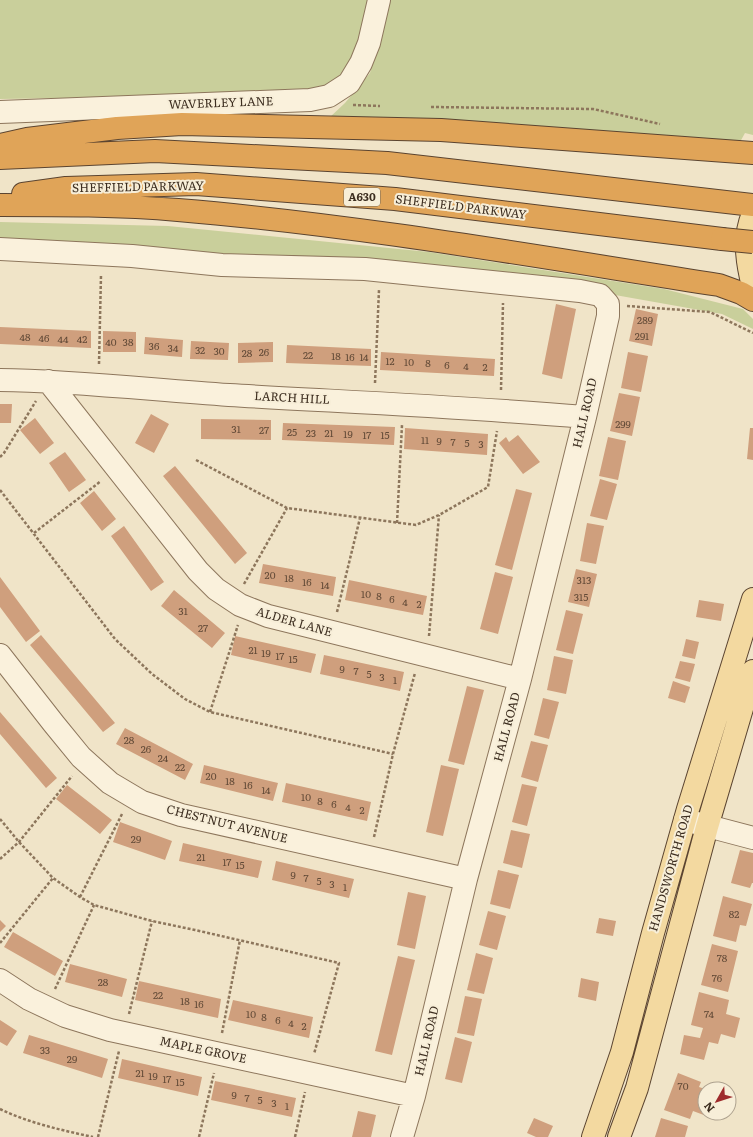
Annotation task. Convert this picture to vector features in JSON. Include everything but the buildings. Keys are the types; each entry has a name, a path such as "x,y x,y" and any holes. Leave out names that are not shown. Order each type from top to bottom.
{"highway":[{"path":"0,146 27,139 117,128 182,124 441,130 753,153"},
{"path":"0,158 155,151 387,163 753,206"},
{"name":"SHEFFIELD PARKWAY","path":"0,197 66,188 196,184 395,199 753,242"},
{"path":"0,205 98,206 177,210 302,222 719,285 741,293 753,300"}],"main road":[{"path":"753,214 749,224 747,247 748,267 753,286"},
{"name":"HANDSWORTH ROAD","path":"593,1137 622,1052 653,933 685,820 753,599"},
{"name":"HANDSWORTH ROAD","path":"619,1137 637,1088 707,827 753,671"}],"street":[{"name":"WAVERLEY LANE","path":"0,112 310,100 330,96 349,83 361,62 369,43 379,0"},
{"path":"0,249 101,254 222,264 365,269 600,295 608,310"},
{"name":"HALL ROAD","path":"402,1137 414,1096 466,879 520,679 585,417 608,310"},
{"name":"LARCH HILL","path":"0,380 98,384 167,391 374,404 501,410 585,417"},
{"name":"ALDER LANE","path":"48,381 198,571 216,589 239,604 268,616 520,679"},
{"name":"CHESTNUT AVENUE","path":"0,655 54,724 85,760 110,783 142,802 181,815 466,879"},
{"path":"685,820 753,838"},
{"name":"MAPLE GROVE","path":"0,980 46,1008 65,1016 110,1030 414,1096"}],"path":[{"path":"330,96 339,105 384,106"},
{"path":"430,107 593,109 665,125"},
{"path":"98,384 101,254"},
{"path":"374,404 380,271"},
{"path":"196,460 287,508 416,525 439,516 488,487 501,410 503,284"},
{"path":"608,310 710,312 753,333"},
{"path":"0,457 4,453 48,381"},
{"path":"397,523 403,405"},
{"path":"34,533 117,468"},
{"path":"0,490 115,639 152,674 185,699 210,712 393,754"},
{"path":"210,712 239,604 287,508"},
{"path":"370,857 393,754 423,655 439,516"},
{"path":"332,632 360,518"},
{"path":"0,859 20,842 50,802 85,760"},
{"path":"80,897 131,795"},
{"path":"0,818 53,878 94,905 152,921 202,931 339,964 309,1074 295,1137"},
{"path":"0,942 53,878"},
{"path":"46,1008 94,905"},
{"path":"0,1109 15,1116 47,1126 93,1137"}],"green space":[{"path":"0,0 369,0 359,42 345,77 312,94 0,99"},
{"path":"387,0 753,0 753,135 745,133 740,142 329,118 345,103 370,73"},
{"path":"0,222 168,226 429,252 664,289 743,309 753,319 753,329 722,314 570,287 336,260 0,242"}]}
